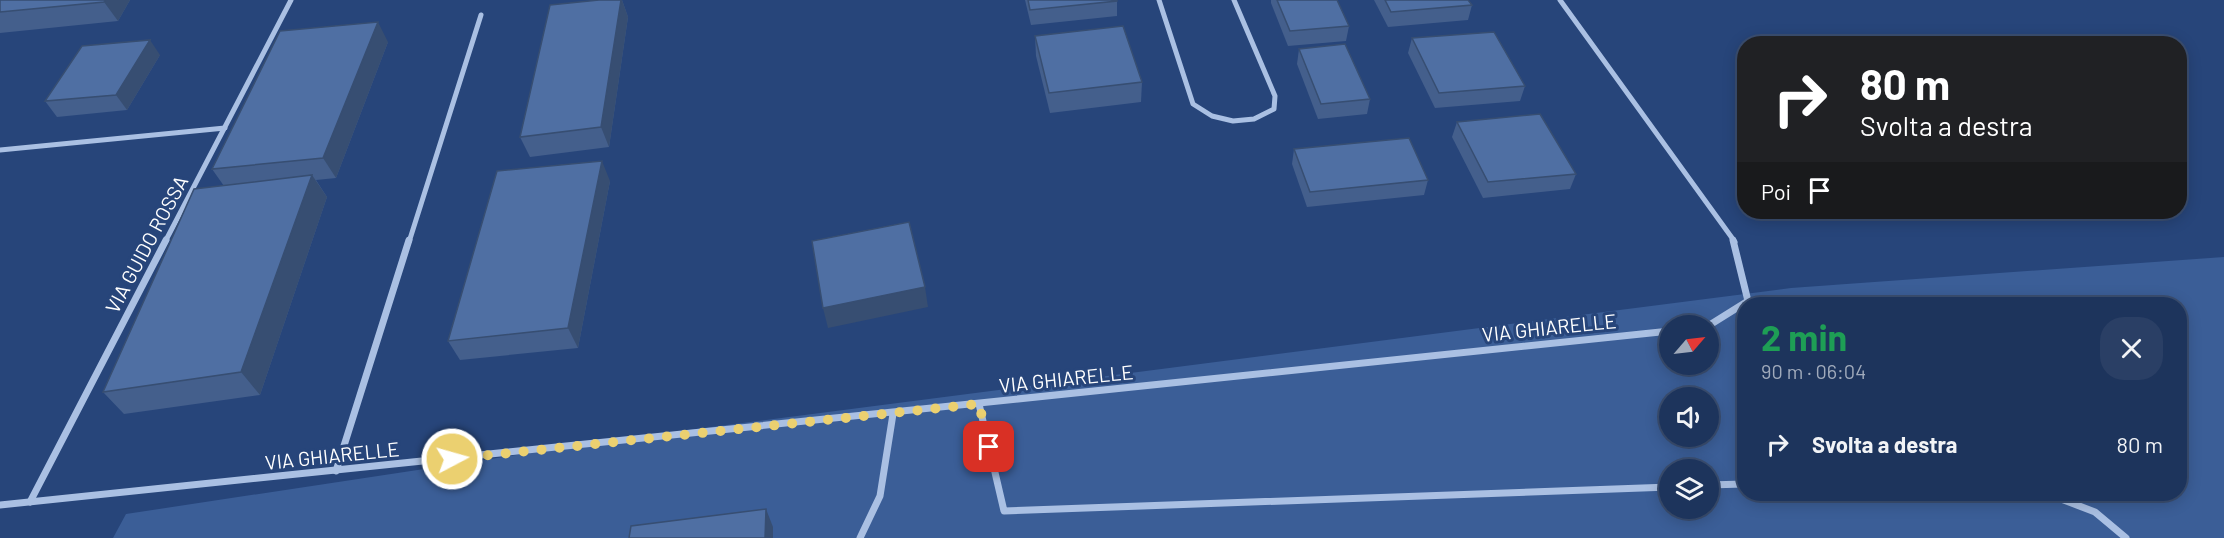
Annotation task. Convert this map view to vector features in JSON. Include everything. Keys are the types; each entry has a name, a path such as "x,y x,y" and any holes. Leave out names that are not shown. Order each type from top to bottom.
{"street":[{"name":"VIA GUIDO ROSSA","path":"30,502 291,0"},
{"path":"1159,0 1193,104 1204,115 1221,122 1263,117 1274,109 1275,96 1234,0"},
{"path":"1560,0 1736,244 1747,297"},
{"path":"336,471 481,15"},
{"path":"0,150 225,128"},
{"path":"1719,319 1737,308"},
{"name":"VIA GHIARELLE","path":"0,506 1659,332"},
{"path":"979,404 1004,511 1659,487"},
{"path":"860,538 880,496 893,414"},
{"path":"1719,485 1737,484"},
{"path":"2066,501 2095,512 2126,538"}],"shaded area":[{"path":"2224,257 2224,538 113,538 126,514 649,435 1791,288"}],"building":[{"path":"0,0 105,0 104,2 0,12"},
{"path":"621,0 601,127 520,137 550,5"},
{"path":"1028,0 1117,0 1117,1 1030,10"},
{"path":"1277,0 1337,0 1349,26 1290,31"},
{"path":"1385,0 1468,0 1472,5 1391,12"},
{"path":"378,22 323,158 212,169 280,31"},
{"path":"1123,26 1142,82 1049,93 1035,36"},
{"path":"1494,32 1525,86 1439,93 1412,38"},
{"path":"150,40 116,95 45,101 82,46"},
{"path":"1345,44 1370,99 1321,104 1299,49"},
{"path":"1540,114 1576,174 1488,182 1457,122"},
{"path":"1409,138 1428,180 1310,192 1294,149"},
{"path":"602,161 568,328 448,341 497,171"},
{"path":"312,175 241,372 103,392 194,189"},
{"path":"909,222 925,287 823,308 812,241"},
{"path":"766,509 765,538 629,538 631,526"}],"route":[{"path":"452,459 979,404 989,447"}]}
